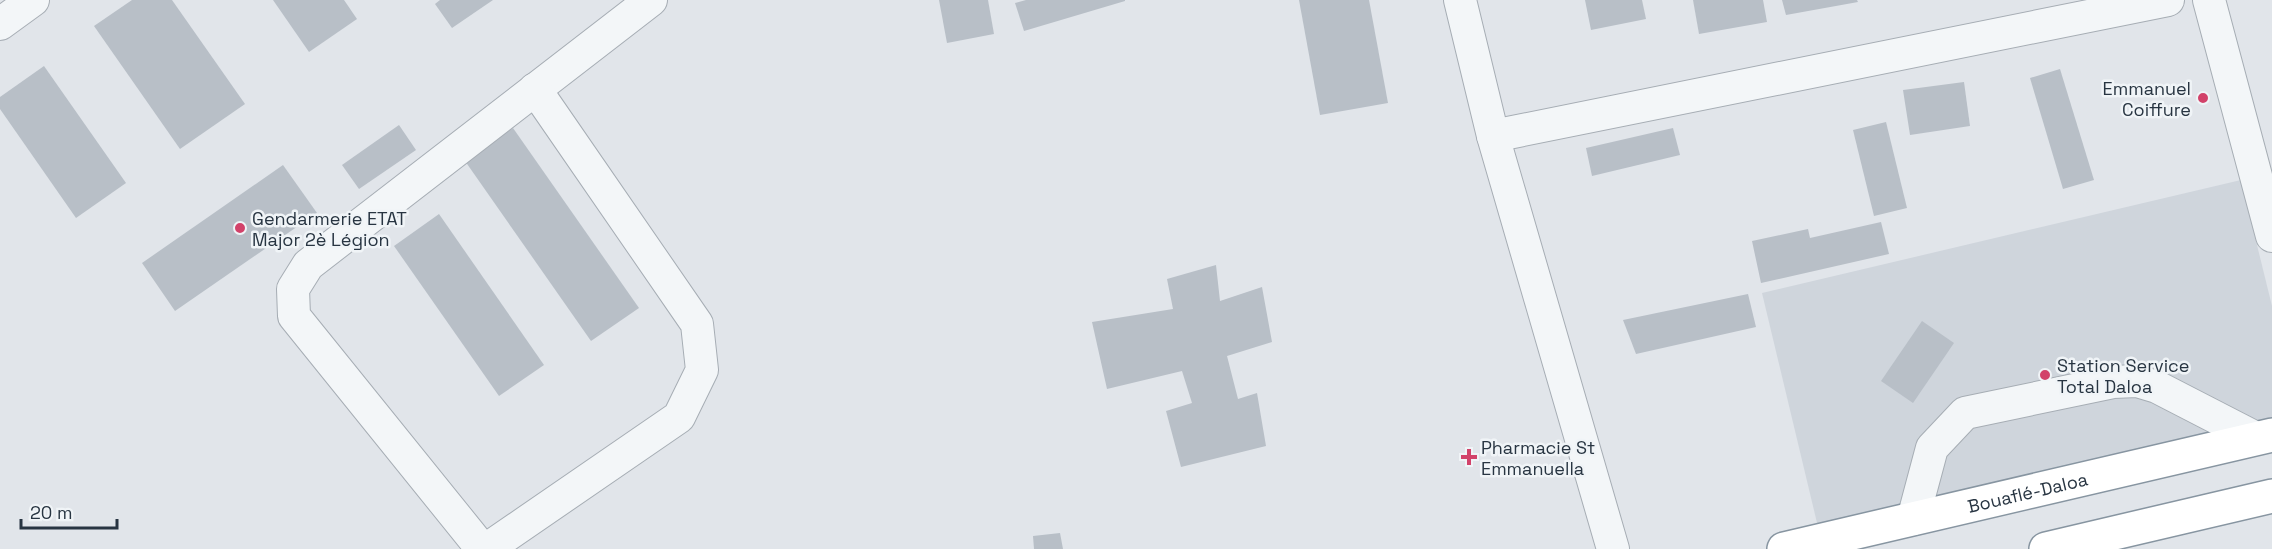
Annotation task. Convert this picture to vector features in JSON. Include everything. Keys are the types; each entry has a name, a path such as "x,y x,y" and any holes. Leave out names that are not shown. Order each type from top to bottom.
{"highway":[{"name":"Bouaflé-Daloa","path":"1784,549 2264,436"},
{"path":"2046,549 2272,496"}],"street":[{"path":"0,24 33,0"},
{"path":"482,549 294,316 293,289 308,265 651,0"},
{"path":"1460,0 1492,136 1614,549"},
{"path":"1492,136 2168,0"},
{"path":"2209,0 2272,236"},
{"path":"487,549 679,417 702,370 697,324 535,89"},
{"path":"1913,519 1932,448 1965,412 2113,382 2137,381 2157,387 2264,436"}],"shaded area":[{"path":"2241,180 2272,306 2272,420 1818,527 1762,293"}],"building":[{"path":"132,0 172,0 245,104 180,149 94,26"},
{"path":"273,0 344,0 357,19 309,52"},
{"path":"440,0 493,0 452,28 435,4"},
{"path":"939,0 988,0 994,34 947,43"},
{"path":"1026,0 1125,1 1024,31 1015,3"},
{"path":"1299,0 1369,0 1388,103 1320,115"},
{"path":"1585,0 1642,0 1646,19 1591,30"},
{"path":"1693,0 1763,0 1767,22 1699,34"},
{"path":"1782,0 1857,0 1858,2 1786,15"},
{"path":"44,66 126,183 76,218 0,109 0,97"},
{"path":"2060,69 2094,180 2063,189 2030,78"},
{"path":"1964,82 1970,126 1910,135 1903,90"},
{"path":"1886,122 1907,208 1874,216 1853,130"},
{"path":"399,125 416,150 359,189 342,165"},
{"path":"513,128 639,308 591,341 465,161"},
{"path":"1673,128 1680,155 1592,176 1586,148"},
{"path":"283,165 317,213 175,311 142,263"},
{"path":"439,214 544,365 499,396 394,246"},
{"path":"1881,222 1889,254 1761,283 1752,241 1808,229 1810,238"},
{"path":"1216,265 1220,301 1262,287 1272,342 1227,356 1238,399 1257,393 1266,446 1181,467 1166,411 1192,403 1182,371 1107,389 1092,322 1173,309 1167,279"},
{"path":"1748,294 1756,327 1636,354 1623,320"},
{"path":"1922,321 1954,343 1913,403 1881,381"},
{"path":"1060,533 1063,549 1034,549 1033,536"}],"place":[{"name":"Emmanuel Coiffure","path":"2203,98"},
{"name":"Gendarmerie ETAT Major 2è Légion","path":"240,228"},
{"name":"Station Service Total Daloa","path":"2045,375"},
{"name":"Pharmacie St Emmanuella","path":"1469,457"}]}
